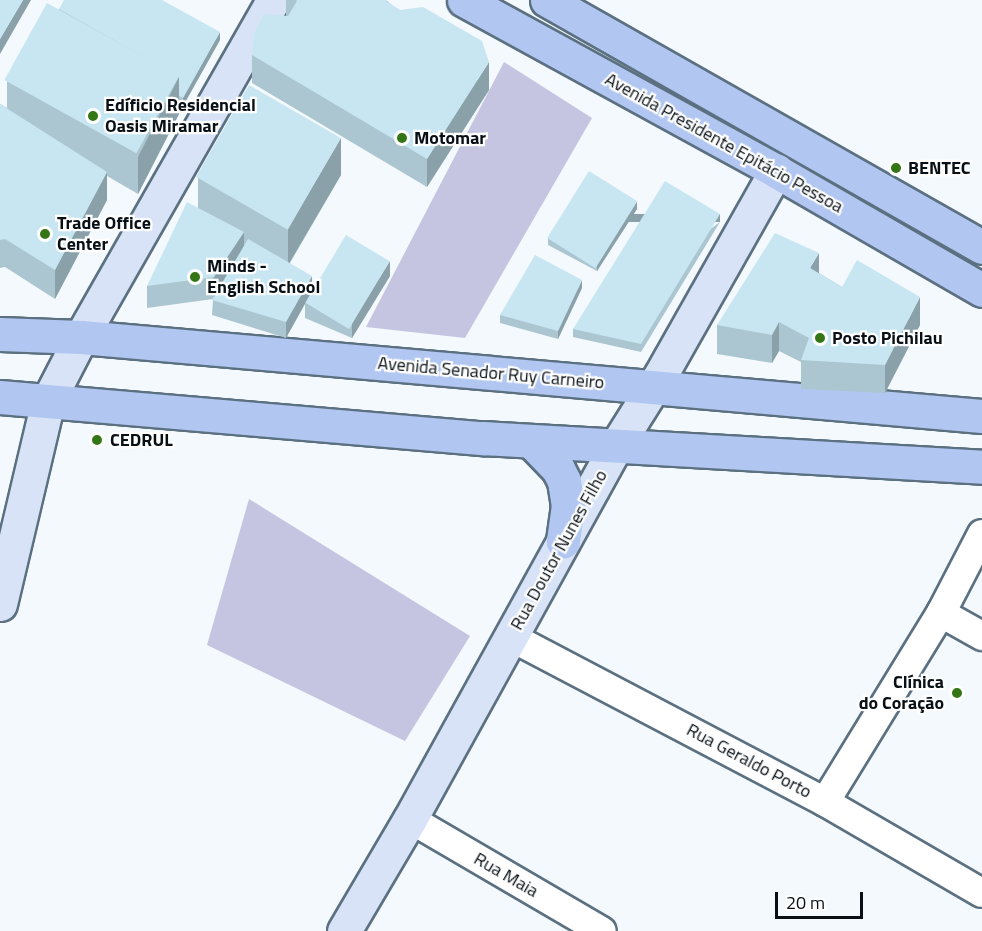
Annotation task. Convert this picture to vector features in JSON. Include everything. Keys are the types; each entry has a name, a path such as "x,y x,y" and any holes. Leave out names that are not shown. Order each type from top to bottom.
{"main road":[{"name":"Avenida Presidente Epitácio Pessoa","path":"464,0 776,171 982,290"},
{"name":"Avenida Presidente Epitácio Pessoa","path":"547,0 982,247"},
{"name":"Avenida Senador Ruy Carneiro","path":"0,334 81,337 982,416"},
{"path":"0,398 531,441 982,467"},
{"path":"531,441 564,480 568,505 563,542"}],"street":[{"path":"0,604 48,401 81,337 273,0"},
{"name":"Rua Doutor Nunes Filho","path":"344,931 410,819 616,446 776,171"},
{"path":"825,802 941,612 982,534"},
{"path":"941,612 982,636"},
{"name":"Rua Geraldo Porto","path":"511,637 825,802 982,893"},
{"name":"Rua Maia","path":"410,819 602,931"}],"shaded area":[{"path":"504,62 592,118 465,338 366,327"},
{"path":"249,499 470,636 405,741 207,645"}],"building":[{"path":"0,0 23,0 0,39"},
{"path":"64,0 162,0 220,32 183,98 179,96 179,77 59,9"},
{"name":"Motomar","path":"296,0 386,0 400,10 423,7 482,41 489,62 427,159 252,55 254,34 264,14 288,16"},
{"path":"47,3 179,76 136,153 4,80"},
{"path":"249,85 341,138 288,230 196,177"},
{"name":"Trade Office Center","path":"0,104 107,172 55,270 5,239 0,240"},
{"path":"589,171 637,201 595,268 547,238"},
{"path":"665,181 720,214 641,344 573,329"},
{"path":"187,202 244,232 214,277 147,286"},
{"name":"Posto Pichilau","path":"775,233 819,253 810,268 842,287 857,260 920,297 885,365 801,360 809,338 779,322 772,335 717,325"},
{"path":"346,235 390,261 349,329 305,303"},
{"path":"248,239 312,276 286,322 212,300"},
{"path":"535,255 582,280 558,331 500,315"}],"place":[{"name":"Edíficio Residencial Oasis Miramar","path":"93,116"},
{"name":"Motomar","path":"402,138"},
{"name":"BENTEC","path":"896,168"},
{"name":"Trade Office Center","path":"45,234"},
{"name":"Minds - English School","path":"195,277"},
{"name":"Posto Pichilau","path":"820,338"},
{"name":"CEDRUL","path":"97,440"},
{"name":"Clínica do Coração","path":"957,693"}]}
